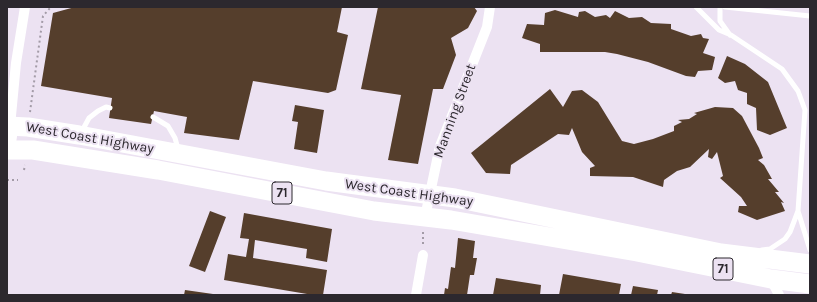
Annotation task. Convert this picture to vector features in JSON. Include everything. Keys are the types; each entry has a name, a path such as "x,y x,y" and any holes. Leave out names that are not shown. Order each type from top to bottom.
{"highway":[{"name":"West Coast Highway","path":"9,126 79,135 326,181 430,194 810,264"},
{"name":"West Coast Highway","path":"7,150 33,150 146,168 374,211 425,217 629,251 771,279 810,284"}],"main road":[{"path":"7,146 9,126"}],"street":[{"path":"9,126 16,62 25,7"},
{"name":"Manning Street","path":"425,217 440,146 487,27 490,7"},
{"path":"416,295 423,255"},
{"path":"771,279 779,295"},
{"path":"804,295 810,289"}],"lane":[{"path":"696,7 714,27 731,36 782,69 793,81 805,110 798,211 790,232 785,240 770,249 758,250"},
{"path":"720,7 720,20 731,36"},
{"path":"724,7 810,16"},
{"path":"79,135 94,115 106,107 110,108"},
{"path":"153,117 168,126 175,138 179,154"},
{"path":"798,211 810,250"}],"path":[{"path":"29,116 43,16 51,7"},
{"path":"7,180 18,180"},
{"path":"423,255 422,232 425,217"}],"building":[{"path":"75,7 342,7 337,32 348,35 336,90 328,93 253,81 239,140 184,133 187,117 154,111 151,124 109,118 112,98 41,86 53,13"},
{"path":"378,7 474,7 477,11 468,28 451,38 456,55 443,89 433,89 418,164 388,160 401,95 361,89"},
{"path":"555,10 578,17 579,12 585,11 595,17 606,15 610,18 615,11 629,18 642,17 651,23 671,24 671,29 691,36 701,34 703,38 709,39 703,53 715,57 712,70 698,71 695,77 686,76 648,62 605,52 540,52 540,44 522,38 527,24 544,25 545,13"},
{"path":"727,56 745,64 768,82 787,128 770,135 757,130 756,108 747,104 747,93 738,90 735,81 725,83 718,78"},
{"path":"550,89 563,107 572,91 582,90 598,102 622,141 634,144 674,131 674,126 682,122 678,120 689,119 697,114 694,113 715,107 733,108 742,116 759,148 763,158 758,160 764,165 772,179 768,179 779,192 775,192 784,203 781,202 785,211 757,220 738,212 739,206 747,206 741,197 720,178 723,176 717,152 712,159 708,157 709,149 690,167 677,171 664,180 663,187 633,177 590,176 590,168 595,166 582,152 572,128 569,135 558,134 511,165 510,174 486,173 471,153"},
{"path":"295,105 324,110 317,153 294,149 298,122 292,121"},
{"path":"210,211 226,217 205,272 189,266"},
{"path":"244,213 332,229 327,262 306,258 307,249 255,240 253,258 327,270 323,295 313,295 224,280 228,254 246,257 249,239 240,238"},
{"path":"458,238 475,241 473,258 477,258 474,275 470,275 467,295 444,295 445,288 448,289 451,267 455,268"},
{"path":"563,274 621,284 619,295 559,295"},
{"path":"496,278 541,285 540,295 493,295"},
{"path":"633,286 658,290 657,295 631,295"},
{"path":"185,290 213,294 213,295 184,295"},
{"path":"672,292 685,294 685,295 671,295"}]}
